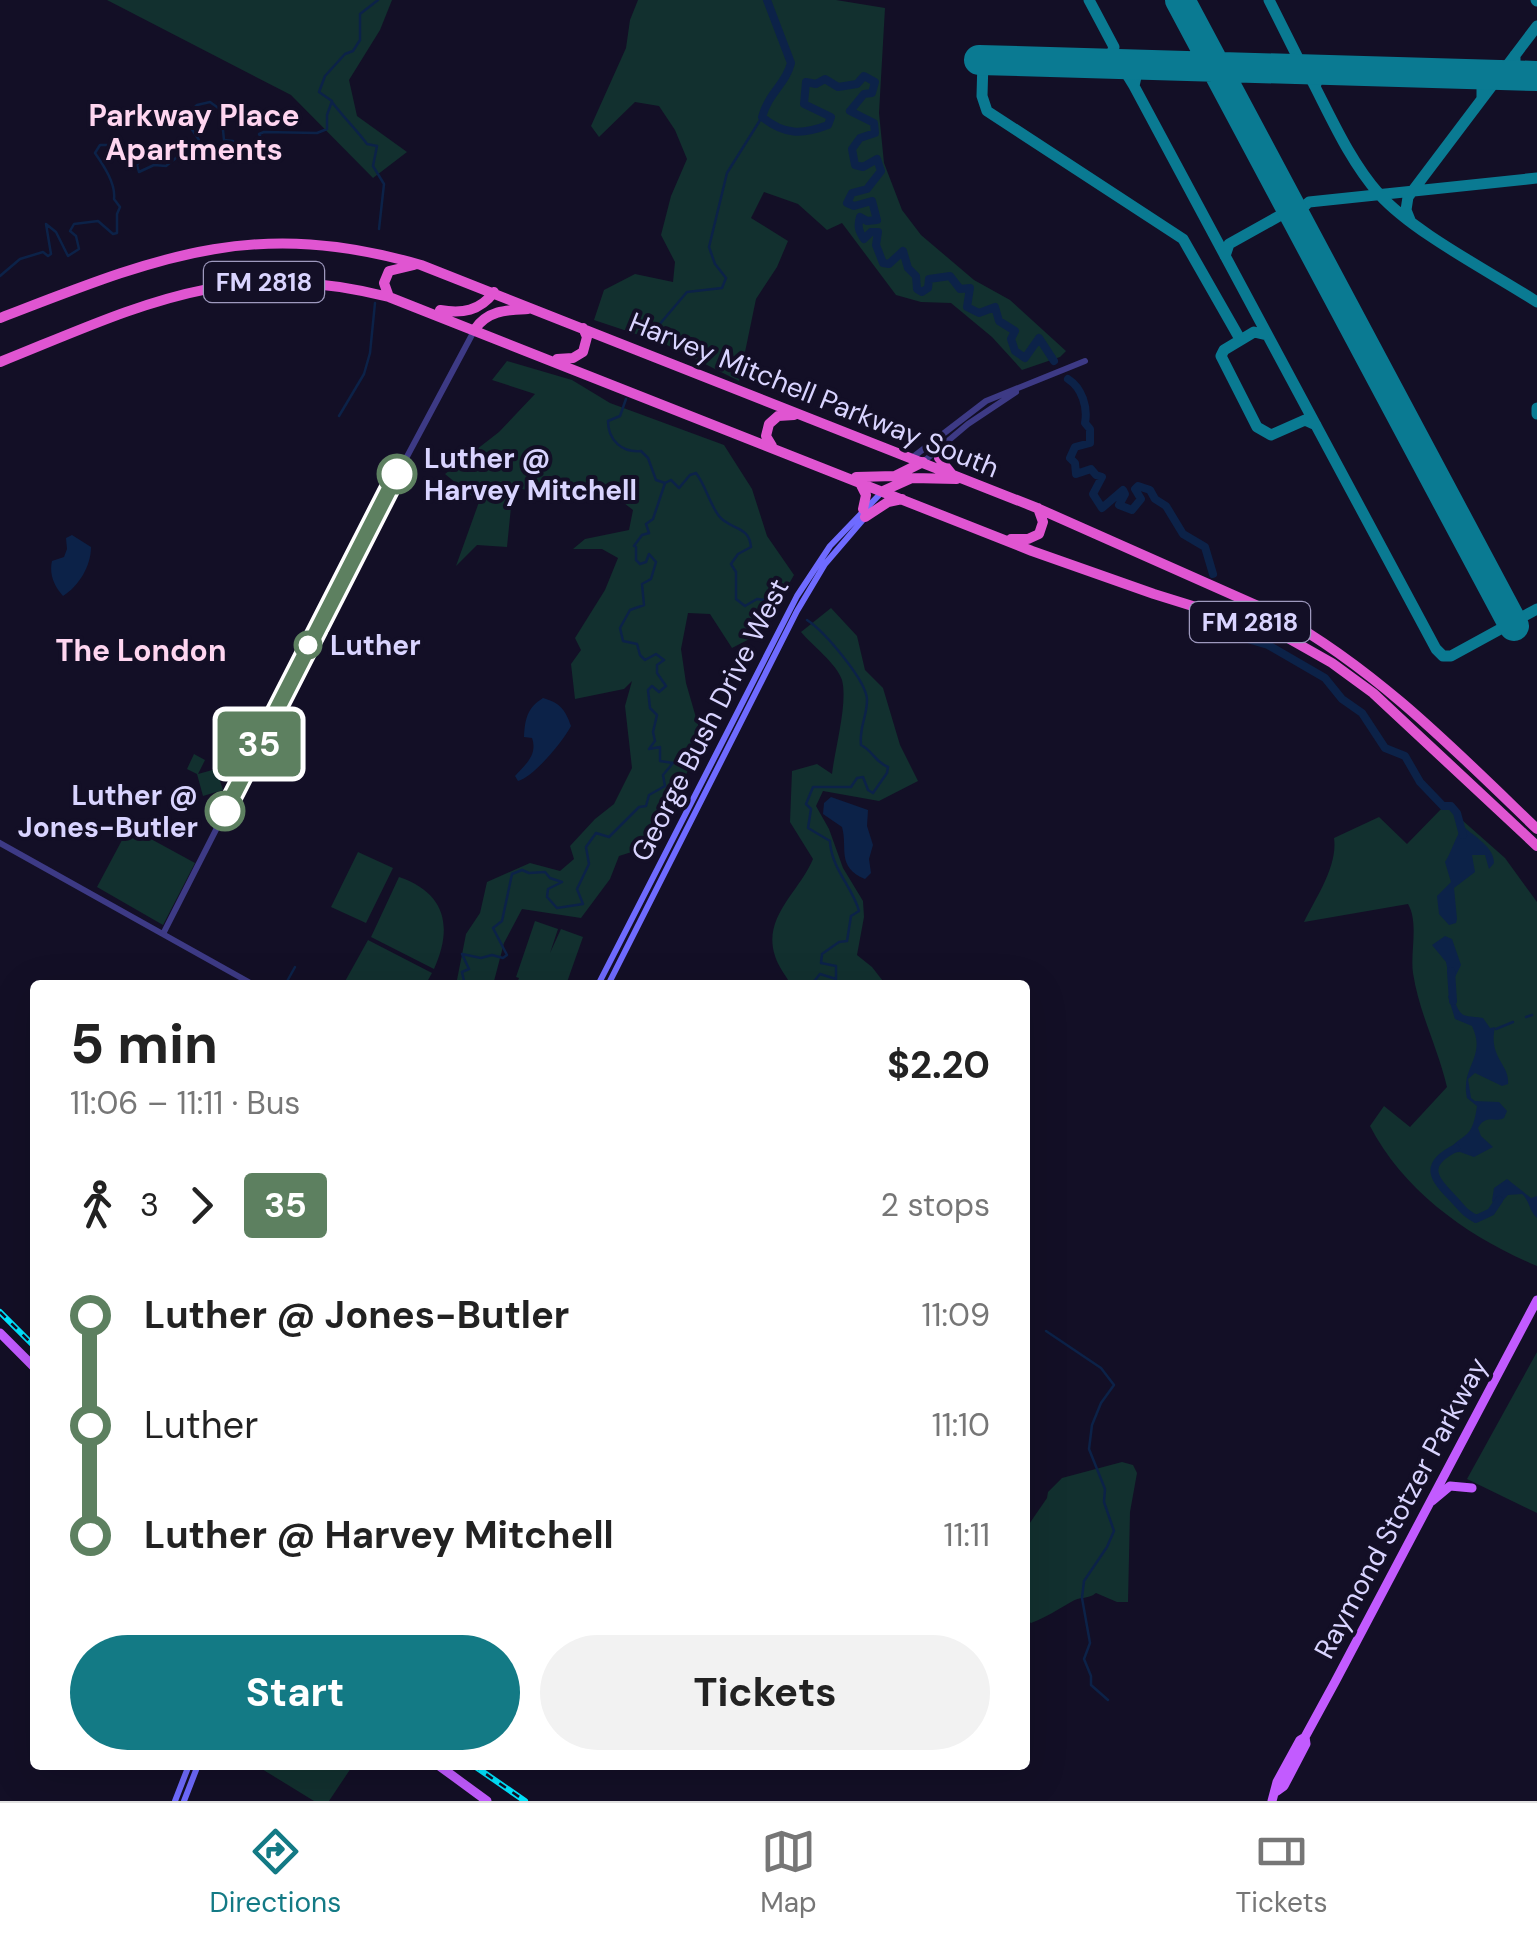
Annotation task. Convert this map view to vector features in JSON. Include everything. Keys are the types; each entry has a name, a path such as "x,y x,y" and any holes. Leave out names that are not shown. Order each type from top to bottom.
{"highway":[{"name":"Harvey Mitchell Parkway South","path":"0,318 133,267 228,246 292,242 336,246 422,264 1038,508 1263,609 1316,636 1374,677 1537,825"},
{"path":"389,297 384,283 389,271 422,264"},
{"name":"FM 2818","path":"0,362 140,305 208,288 288,282 389,297 1004,539 1300,643 1373,693 1537,847"},
{"path":"419,307 460,312 483,304 494,292"},
{"path":"475,329 497,312 534,308"},
{"path":"552,360 574,358 583,352 587,337 582,328"},
{"path":"772,447 766,434 773,419 789,414 806,416"},
{"path":"938,449 939,458 951,474"},
{"path":"845,476 883,478 917,460"},
{"path":"864,513 888,502 912,478 968,480"},
{"path":"860,482 866,495 864,513"},
{"path":"1004,539 1028,539 1039,534 1043,522 1038,508"}],"main road":[{"name":"George Bush Drive West","path":"601,980 797,596 830,546 864,513 893,494"},
{"name":"George Bush Drive West","path":"611,980 797,611 825,564 864,513"},
{"name":"Raymond Stotzer Parkway","path":"1277,1791 1277,1782 1305,1737 1537,1300"},
{"path":"0,1333 30,1363"},
{"path":"1430,1502 1452,1486 1472,1488"},
{"name":"Raymond Stotzer Parkway","path":"1272,1801 1287,1781 1306,1744 1305,1737"},
{"path":"1287,1781 1292,1755"},
{"path":"175,1801 190,1770"},
{"path":"184,1801 192,1770"},
{"path":"445,1770 487,1801"}],"street":[{"path":"163,934 475,329"},
{"path":"917,460 986,401 1085,361"},
{"path":"917,460 1022,389"},
{"path":"0,843 245,980"}],"green space":[{"path":"107,0 392,0 380,30 349,80 357,116 407,152 373,178 291,95"},
{"path":"638,0 836,0 885,8 879,113 884,163 902,210 921,235 974,280 1010,300 1066,351 1060,357 1022,370 992,337 951,303 921,302 896,295 842,223 827,230 798,204 764,192 751,218 788,241 756,299 739,381 663,343 594,320 604,290 635,274 673,282 675,262 661,235 671,196 687,159 675,130 659,106 635,102 599,137 591,126 626,48"},
{"path":"507,361 572,380 610,403 724,445 752,489 767,536 794,575 761,633 732,648 710,614 688,613 681,649 701,735 676,802 656,819 641,849 619,856 610,879 581,918 522,909 504,943 494,980 457,980 466,934 480,913 487,882 530,863 560,871 574,859 570,846 614,804 632,768 625,706 632,681 624,689 575,699 571,664 581,650 575,638 605,590 618,558 602,549 573,549 585,539 629,530 633,510 615,496 567,499 513,487 507,547 477,545 456,566 479,502 445,474 499,432 535,394 492,380"},
{"path":"831,608 857,636 865,670 883,688 900,745 918,781 879,801 823,791 816,806 843,868 863,901 857,955 882,980 788,980 776,960 772,942 778,917 813,859 790,822 792,771 817,764 832,774 842,713 839,674 801,632"},
{"path":"194,754 205,760 198,774 216,769 223,790 203,796 197,774 187,769"},
{"path":"1445,805 1505,858 1537,902 1537,1266 1487,1242 1441,1210 1401,1172 1370,1126 1384,1106 1410,1127 1447,1087 1416,988 1413,920 1408,904 1304,922 1333,859 1334,838 1379,817 1407,844"},
{"path":"129,827 195,863 163,925 97,887"},
{"path":"358,852 393,868 366,923 331,907"},
{"path":"399,877 427,892 441,913 443,939 434,969 371,937"},
{"path":"535,921 558,929 550,953 561,929 583,937 568,980 516,977"},
{"path":"368,940 432,973 428,980 346,980"},
{"path":"1537,1352 1537,1513 1467,1479"},
{"path":"1122,1462 1133,1465 1137,1473 1130,1512 1128,1602 1096,1593 1031,1623 1030,1523 1048,1492 1062,1478"},
{"path":"264,1770 350,1770 329,1801 314,1801"}],"water":[{"path":"72,535 91,547 89,561 83,575 63,596 53,580 51,566 52,561 64,557 66,538"},
{"path":"543,698 561,708 571,726 540,765 518,781 515,776 533,750 532,738 524,737 526,719"},
{"path":"831,797 868,810 867,826 873,845 871,873 865,879 847,863 842,827 823,814 824,803"},
{"path":"1464,827 1487,847 1494,863 1489,869 1485,855 1472,855 1475,872 1454,888 1457,919 1449,925 1439,914 1437,896 1451,882 1445,862"},
{"path":"1445,936 1452,939 1461,965 1455,977 1449,977 1446,962 1432,945"},
{"path":"1453,995 1463,1014 1483,1018 1490,1028 1495,1027 1494,1046 1508,1077 1508,1084 1502,1086 1475,1073 1468,1079 1471,1098 1499,1102 1507,1111 1504,1118 1487,1120 1478,1128 1493,1147 1474,1157 1447,1153 1469,1132 1477,1106 1467,1098 1466,1087 1476,1037 1472,1026 1455,1019 1448,996"},
{"path":"1507,1179 1531,1198 1537,1196 1537,1218 1522,1194 1508,1195 1495,1205 1494,1188"}],"waterway":[{"path":"0,276 20,259 43,252 51,254 46,224 56,232 68,256 79,249 76,236 70,231 74,224 98,221 117,233 120,207 114,199 109,175 95,153 100,145 125,149 140,143 147,151 137,165 139,172 154,165 166,166 181,154 180,148 198,144 188,114 197,105 210,102 221,110 224,140 233,141 248,153 267,149 259,134 264,132 317,133 327,129 332,101 319,92 325,76 345,54 353,51 360,40 360,14 378,0"},
{"path":"767,0 791,63 762,117 786,130 819,128 828,125 831,117 804,104 806,82 816,84 825,79 838,87 857,84 864,76 875,82 872,93 864,94 850,111 874,123 875,133 860,138 852,149 855,165 863,167 877,159 881,171 867,189 852,193 847,203 854,206 872,201 877,220 860,217 862,236 864,239 871,232 878,232 876,245 883,263 889,264 903,251 908,268 916,276 917,289 922,292 928,288 929,279 950,276 960,289 970,288 967,307 979,313 995,307 999,321 1015,331 1011,339 1015,351 1025,358 1039,338 1054,361"},
{"path":"332,102 367,144 377,146 373,166 384,184 379,229"},
{"path":"653,332 687,292 722,288 726,278 709,247 727,173 762,117"},
{"path":"339,416 364,374 375,303"},
{"path":"1068,379 1083,398 1085,423 1090,429 1090,443 1075,447 1070,458 1076,474 1091,469 1102,477 1093,494 1102,508 1123,490 1119,505 1132,510 1141,499 1135,489 1138,486 1150,490 1166,506 1183,534 1205,547 1213,574"},
{"path":"464,980 462,972 469,969 462,954 481,958 507,955 493,928 502,921 512,874 522,870 545,872 562,882 548,889 547,897 557,908 583,904 577,889 589,864 586,847 596,833 609,837 639,807 646,806 649,795 665,786 663,775 673,763 660,761 660,747 649,749 655,741 657,715 650,708 648,690 652,686 659,692 666,686 657,673 657,665 664,660 656,654 645,660 637,644 623,641 620,628 630,610 644,605 642,584 651,579 656,562 649,554 646,562 640,564 634,546 642,535 649,533 646,524 653,519 665,483 656,480 648,458 641,451 622,447 610,434 608,421 620,416 626,399"},
{"path":"665,483 671,480 679,488 696,473 719,516 750,540 751,547 738,554 731,564 736,572 736,599 745,606 757,599 777,601"},
{"path":"807,620 833,645 860,681 867,700 861,745 888,767 873,793 863,777 857,778 851,787 813,787 806,804 811,809 808,828 830,841 834,860 859,911 851,916 847,941 822,954 821,963 836,966 836,979 820,974 815,980"},
{"path":"1232,629 1325,678 1342,699 1362,713 1385,748 1405,756 1420,782 1443,806 1451,806 1463,835"},
{"path":"288,980 295,967"},
{"path":"1451,971 1453,1001"},
{"path":"1526,1017 1532,1015"},
{"path":"1496,1029 1513,1022"},
{"path":"1456,1148 1444,1155 1434,1169 1444,1189 1476,1219 1491,1212 1499,1200"},
{"path":"1046,1331 1101,1368 1114,1385 1092,1425 1089,1449 1105,1489 1104,1502 1114,1531 1084,1581 1082,1598 1090,1643 1084,1659 1091,1685 1108,1700"}],"taxiway":[{"path":"1089,0 1114,47 1110,58 1098,63"},
{"path":"1269,0 1297,56"},
{"path":"1410,220 1406,210 1408,197 1537,26"},
{"path":"1515,55 1515,68 1528,76"},
{"path":"983,60 982,96 987,111 1183,239 1240,339"},
{"path":"1103,63 1123,68 1134,86"},
{"path":"1147,65 1137,72 1134,86 1436,649 1443,656 1451,656 1537,609"},
{"path":"1295,69 1309,75 1358,167 1394,209 1537,302"},
{"path":"1315,86 1320,75 1337,70"},
{"path":"1466,74 1482,82 1482,99"},
{"path":"1299,223 1300,210 1309,202 1537,178"},
{"path":"1225,256 1229,244 1281,215 1285,207 1283,194"},
{"path":"1267,335 1254,332 1224,350 1221,356 1257,427 1271,435 1305,420 1316,425"},
{"path":"1537,408 1537,414"}],"runway":[{"path":"1180,0 1514,626"},
{"path":"979,60 1537,76"}],"railway":[{"path":"0,1312 30,1342"},
{"path":"480,1770 525,1801"}],"bus line":[{"name":"35","path":"225,811 397,474"}],"place":[{"name":"Luther @ Harvey Mitchell","path":"397,474"},
{"name":"Luther","path":"308,645"},
{"name":"Luther @ Jones-Butler","path":"225,811"}],"district":[{"name":"Parkway Place Apartments","path":"194,132"},
{"name":"The London","path":"141,650"}]}
